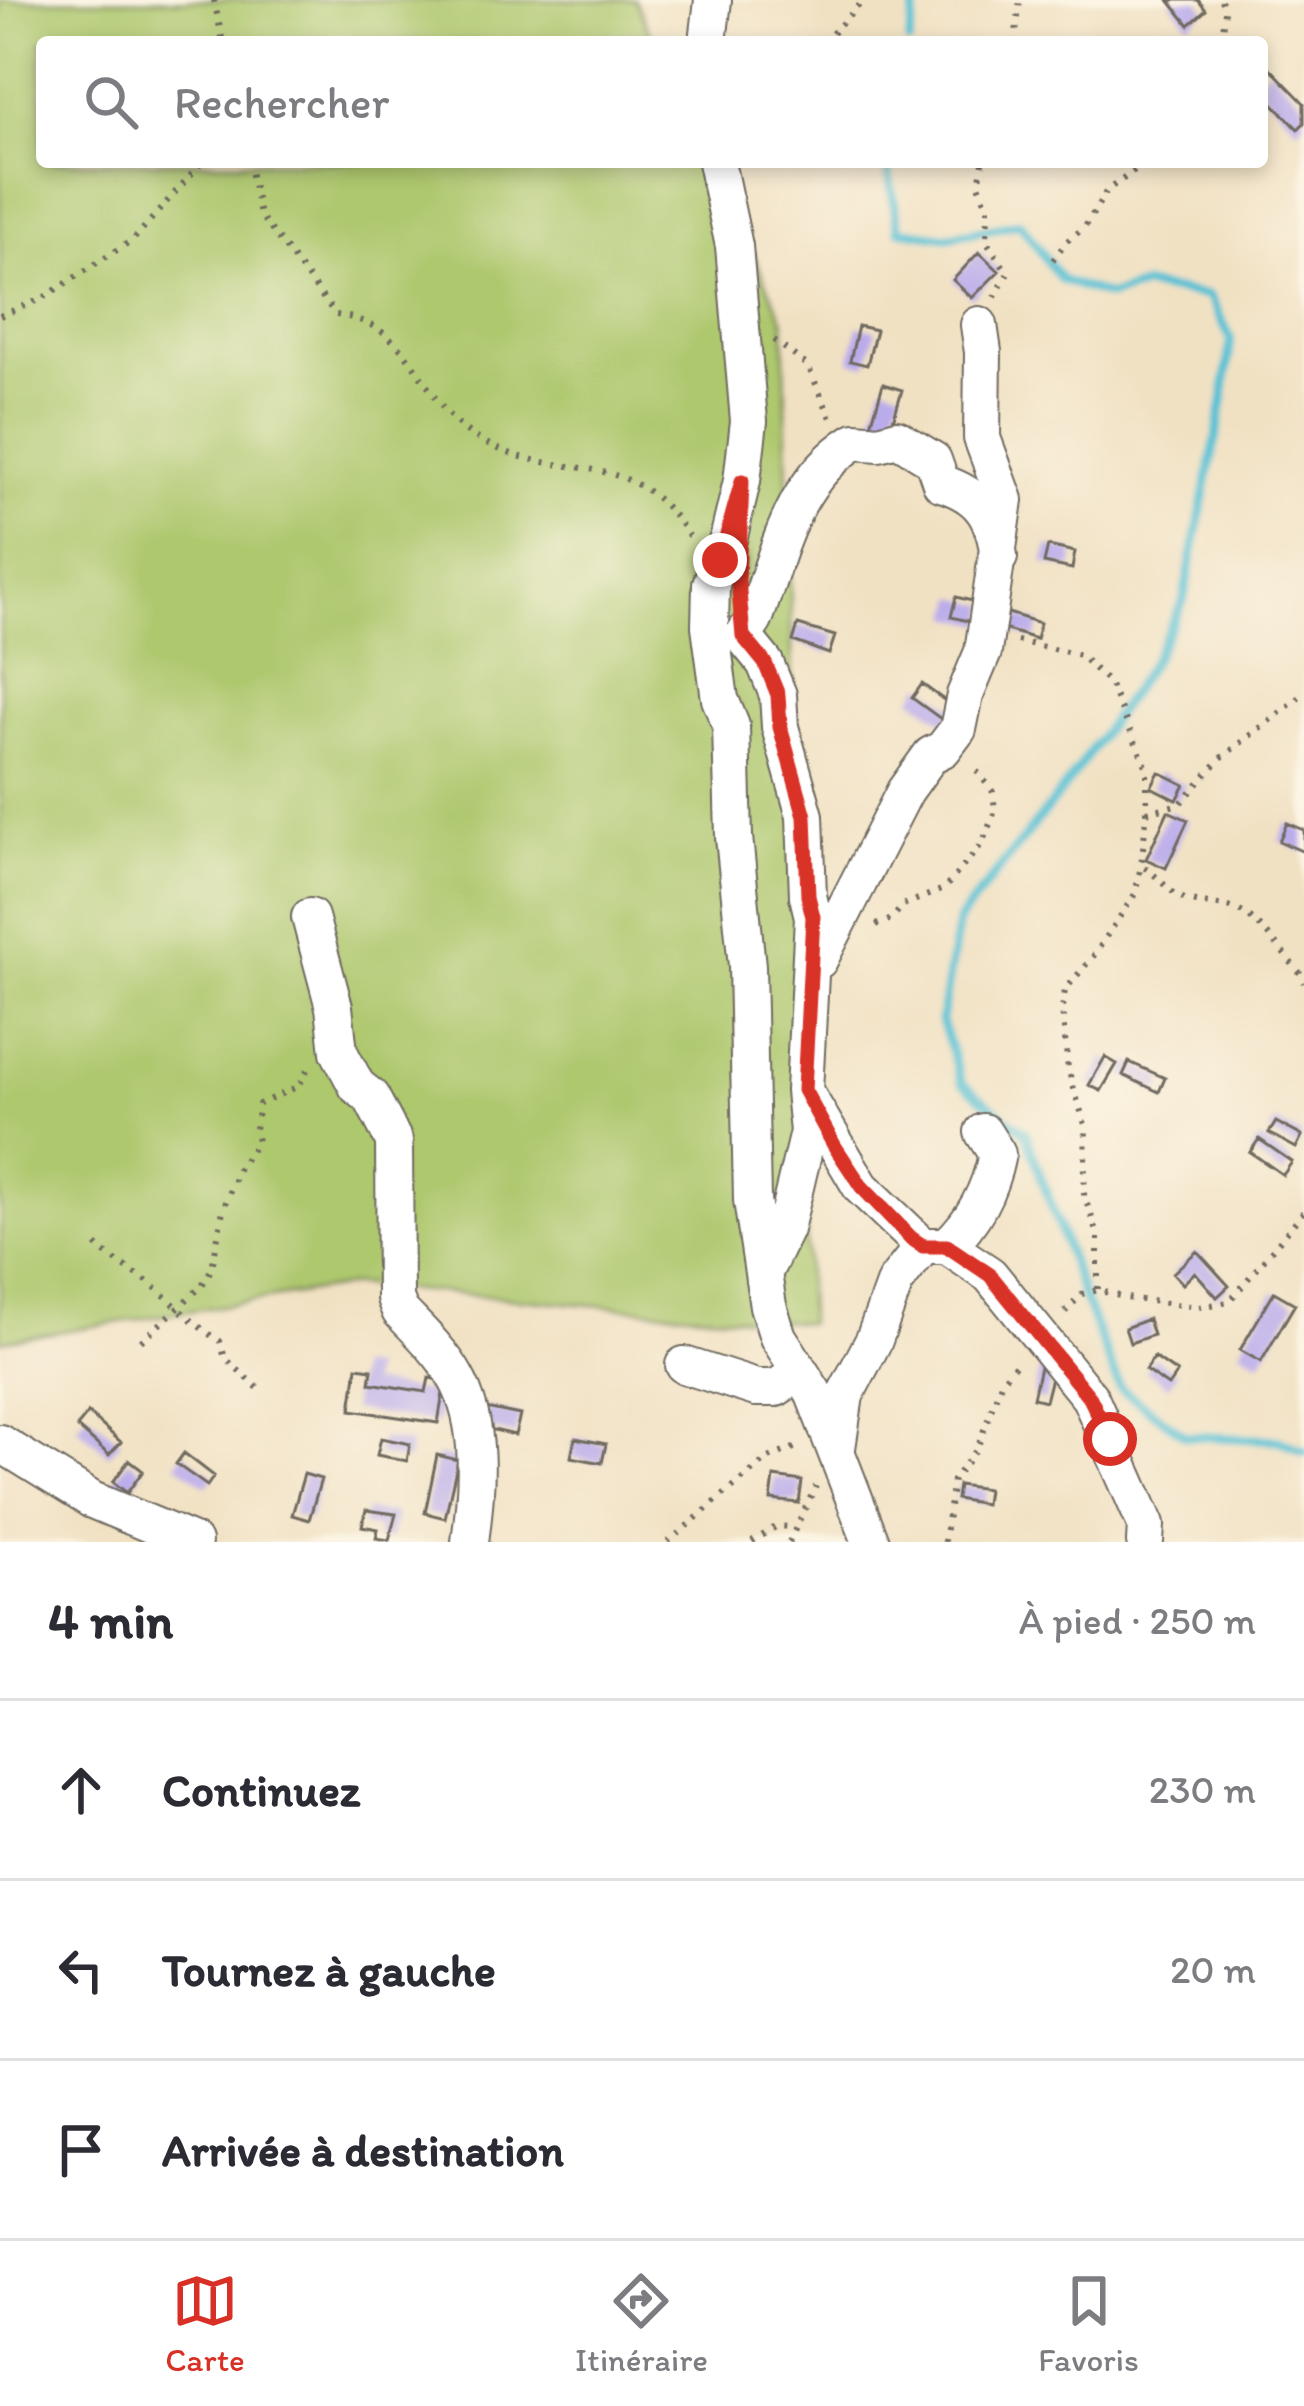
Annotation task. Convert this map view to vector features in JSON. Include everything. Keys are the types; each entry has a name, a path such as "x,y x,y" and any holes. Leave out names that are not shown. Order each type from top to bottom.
{"street":[{"path":"710,36 713,0"},
{"path":"717,168 734,246 748,422 738,581 743,636 730,726 734,837 747,966 752,1200 778,1337 813,1392 871,1542"},
{"path":"810,980 905,791 931,755 943,749 958,729 987,635 1005,500 982,438 979,326"},
{"path":"743,636 754,620 794,504 817,473 855,441 879,443 897,438 933,460 940,483 962,489 995,525 1000,557"},
{"path":"730,726 713,657 711,584 742,481"},
{"path":"743,636 765,663 778,695 780,727 805,816 813,917 804,1090 808,1132 785,1229 764,1272"},
{"path":"310,917 334,1006 339,1052 394,1141 395,1298 400,1311 456,1377 471,1423 476,1492 470,1542"},
{"path":"804,1090 861,1186 935,1246 990,1275 1090,1398 1147,1525 1145,1542"},
{"path":"832,1442 845,1395 874,1340 895,1282 935,1246 968,1227 992,1181 997,1154 983,1132"},
{"path":"684,1365 756,1388 776,1388 800,1372"},
{"path":"0,1442 92,1500 193,1542"}],"path":[{"path":"214,0 222,36"},
{"path":"830,36 864,0"},
{"path":"1016,36 1020,0"},
{"path":"1221,0 1226,36"},
{"path":"0,316 43,298 134,239 197,168"},
{"path":"249,168 260,215 336,315 356,317 384,331 450,418 522,461 615,472 634,479 685,530 704,561 711,584"},
{"path":"979,326 1008,273 986,242 988,209 979,184 982,168"},
{"path":"1053,260 1085,227 1107,190 1139,168"},
{"path":"740,334 756,332 808,365 828,406 841,450"},
{"path":"987,635 1080,655 1109,683 1147,768 1147,812 1136,894 1065,990 1062,1009 1068,1069 1086,1128 1084,1196 1097,1234 1098,1290"},
{"path":"1147,812 1180,804 1220,758 1304,694"},
{"path":"833,931 858,931 892,919 903,905 944,889 982,844 995,811 993,792 975,767 943,749"},
{"path":"1141,866 1178,895 1247,916 1304,983"},
{"path":"141,1341 201,1287 212,1268 231,1189 239,1167 257,1142 259,1104 299,1086 308,1066 339,1052"},
{"path":"944,1542 953,1480 977,1449 1002,1380 1082,1294 1098,1290 1199,1307 1229,1302 1304,1211"},
{"path":"96,1245 114,1263 179,1307 190,1324 220,1341 225,1358 258,1388"},
{"path":"789,1542 832,1442"},
{"path":"668,1542 766,1459 832,1442"},
{"path":"752,1542 777,1526 794,1527"}],"green space":[{"path":"0,0 635,0 651,36 36,36 36,168 713,168 784,321 808,1323 353,1285 0,1341"}],"building":[{"path":"1169,0 1198,0 1206,10 1189,25"},
{"path":"1268,70 1304,103 1304,123 1298,129 1268,98"},
{"path":"979,252 999,271 972,298 953,280"},
{"path":"858,326 876,330 867,365 850,361"},
{"path":"883,384 902,390 889,434 870,428"},
{"path":"1048,546 1075,552 1072,569 1044,563"},
{"path":"956,597 988,605 984,625 951,617"},
{"path":"1008,613 1040,623 1036,639 1003,629"},
{"path":"798,625 835,636 829,654 793,641"},
{"path":"922,684 955,708 945,722 912,698"},
{"path":"1159,772 1185,785 1177,800 1151,787"},
{"path":"1168,811 1188,820 1166,868 1146,859"},
{"path":"1287,823 1304,830 1304,852 1279,841"},
{"path":"1105,1057 1117,1064 1101,1091 1089,1085"},
{"path":"1129,1062 1165,1078 1159,1092 1123,1075"},
{"path":"1276,1122 1302,1136 1296,1148 1269,1133"},
{"path":"1259,1139 1292,1162 1283,1175 1250,1152"},
{"path":"1197,1251 1229,1286 1217,1297 1195,1272 1183,1284 1173,1273"},
{"path":"1274,1292 1295,1304 1261,1362 1240,1350"},
{"path":"1148,1319 1153,1335 1130,1343 1125,1328"},
{"path":"1154,1357 1177,1373 1168,1386 1145,1370"},
{"path":"357,1367 372,1369 370,1383 426,1392 429,1378 445,1381 438,1423 351,1410"},
{"path":"1040,1367 1053,1370 1045,1401 1033,1398"},
{"path":"486,1408 520,1415 515,1435 481,1427"},
{"path":"88,1413 121,1442 109,1455 77,1427"},
{"path":"381,1438 410,1444 407,1461 377,1455"},
{"path":"575,1438 606,1444 602,1463 571,1457"},
{"path":"184,1453 214,1476 207,1486 176,1464"},
{"path":"437,1455 458,1460 445,1518 425,1513"},
{"path":"129,1460 143,1471 127,1493 113,1482"},
{"path":"304,1474 321,1479 309,1520 292,1515"},
{"path":"774,1477 802,1481 799,1503 771,1500"},
{"path":"958,1485 987,1489 985,1504 956,1499"},
{"path":"366,1510 396,1514 389,1540 376,1538 378,1529 362,1526"}],"waterway":[{"path":"910,36 917,0"},
{"path":"888,168 899,230 947,237 1020,223 1061,280 1109,296 1144,286 1209,296 1231,339 1183,602 1152,662 1071,779 958,921 941,1021 962,1083 1026,1133 1120,1388 1186,1436 1279,1440 1304,1452"}],"route":[{"path":"720,560 742,481 738,581 743,636 765,663 778,695 780,727 805,816 813,917 804,1090 861,1186 911,1238 923,1246 947,1246 962,1252 990,1275 1090,1398 1110,1439"}]}
